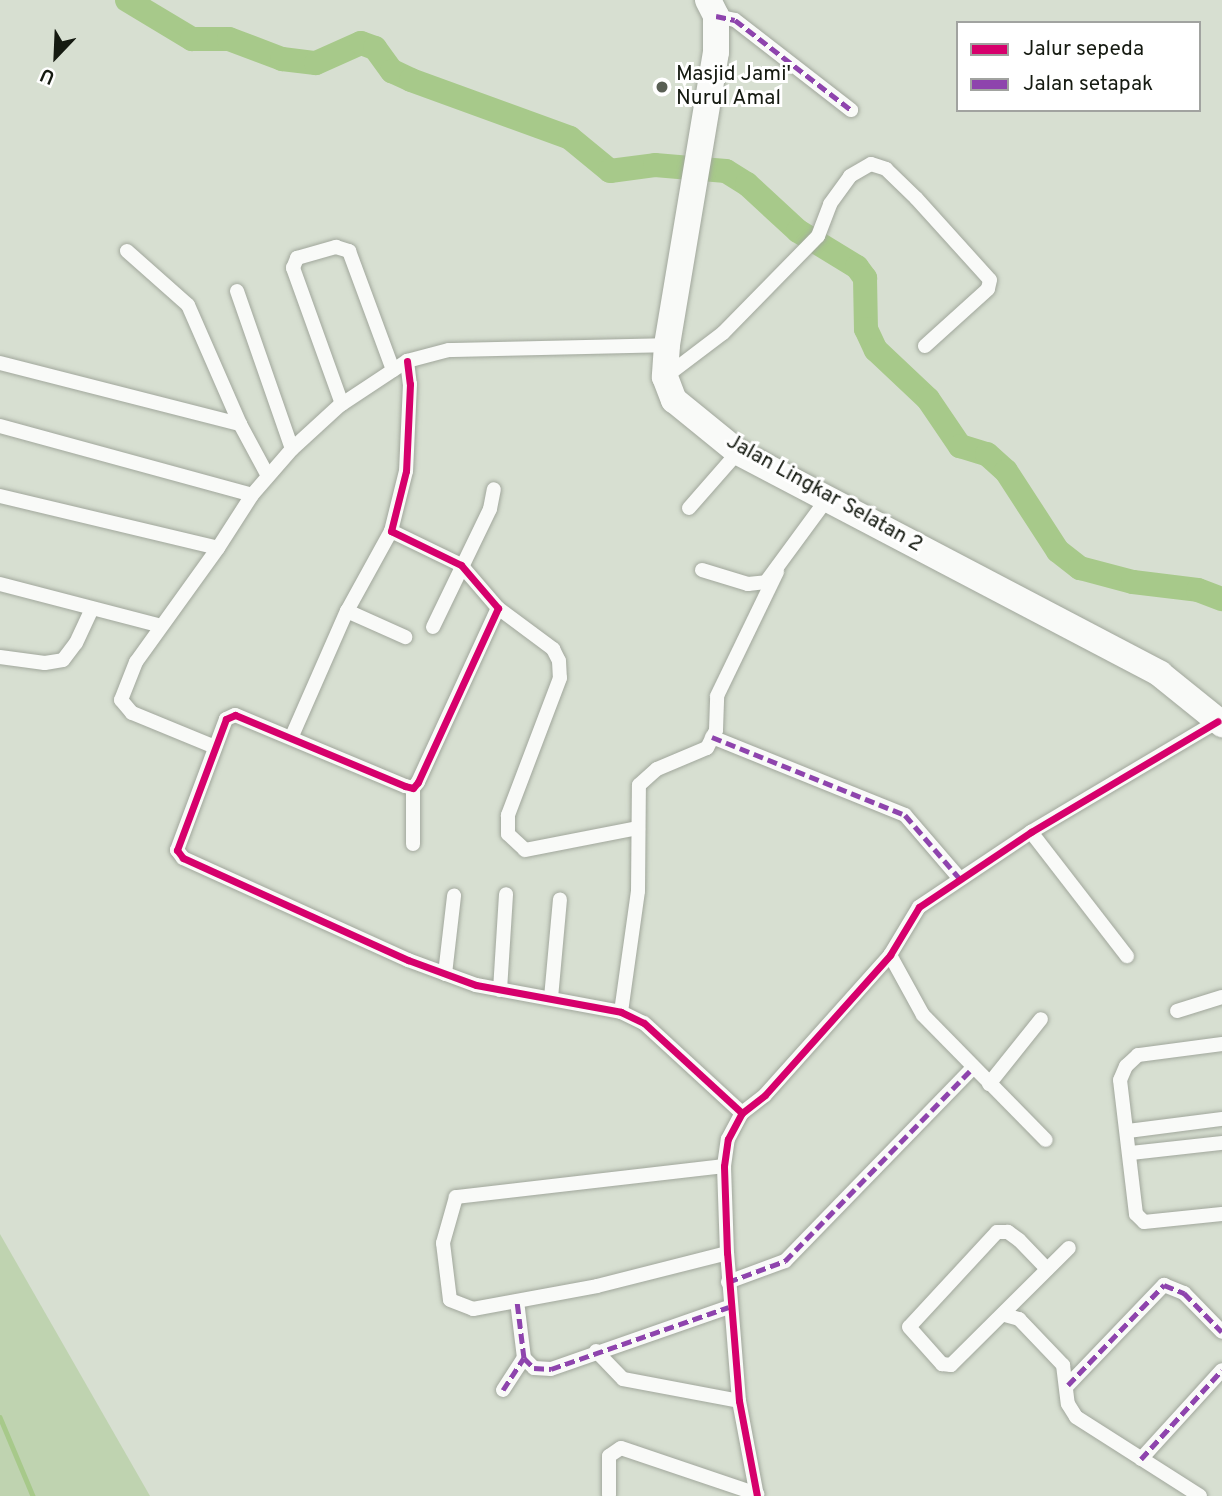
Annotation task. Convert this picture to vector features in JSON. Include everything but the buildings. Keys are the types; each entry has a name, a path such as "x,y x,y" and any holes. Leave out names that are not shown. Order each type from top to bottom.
{"highway":[{"path":"665,377 667,345 716,52 713,6"},
{"name":"Jalan Lingkar Selatan 2","path":"665,377 674,400 738,452 1160,674 1220,722"}],"street":[{"path":"713,6 852,110"},
{"path":"665,377 723,332 813,241 830,204 850,176 871,164 886,169 916,198 983,270 990,285 925,346"},
{"path":"342,404 293,268 297,258 336,247 349,251 393,370"},
{"path":"127,251 188,305 240,424 268,477"},
{"path":"237,291 292,449"},
{"path":"215,747 132,713 123,706 124,688 136,662 218,548 252,495 292,449 342,404 407,361 449,349 667,345"},
{"path":"292,736 347,611 391,531 406,471 410,384 407,361"},
{"path":"0,363 240,424"},
{"path":"0,426 252,495"},
{"path":"689,508 738,452"},
{"path":"433,627 490,509 494,489"},
{"path":"0,496 218,548"},
{"path":"621,1013 638,891 638,792 644,779 657,769 701,753 712,737 717,696 777,572 827,499"},
{"path":"391,531 461,565 498,607 553,649 559,661 560,678 508,815 508,834 525,850 638,828"},
{"path":"702,570 748,584 766,582 777,572"},
{"path":"0,584 161,626"},
{"path":"413,844 413,788 498,607"},
{"path":"0,657 45,663 63,660 92,608"},
{"path":"347,611 405,637"},
{"path":"413,788 292,736 235,715 226,719 176,846 179,855 446,974 500,990 621,1013 644,1023 742,1113"},
{"path":"757,1495 738,1401 728,1282 724,1166 728,1139 742,1113 765,1095 890,955 919,907 1031,832 1220,722"},
{"path":"712,737 905,815 960,879"},
{"path":"1031,832 1127,956"},
{"path":"500,990 506,894"},
{"path":"446,974 454,896"},
{"path":"551,998 560,900"},
{"path":"890,955 923,1015 972,1068 1046,1139"},
{"path":"1177,1011 1222,997"},
{"path":"989,1084 1041,1020"},
{"path":"1222,1044 1138,1055 1129,1062 1120,1080 1131,1153 1134,1211 1144,1222 1222,1214"},
{"path":"728,1282 785,1261 972,1068"},
{"path":"1128,1131 1222,1119"},
{"path":"1131,1153 1222,1143"},
{"path":"724,1166 456,1197 443,1243 450,1300 473,1309 727,1252"},
{"path":"1047,1269 1008,1232 997,1232 909,1327 948,1365 1005,1315 1069,1248"},
{"path":"1068,1385 1164,1285 1184,1293 1222,1332"},
{"path":"503,1390 524,1358 517,1301"},
{"path":"524,1358 543,1370 729,1307"},
{"path":"1005,1315 1018,1319 1063,1365 1068,1385 1068,1404 1076,1417 1200,1496"},
{"path":"596,1352 623,1379 738,1401"},
{"path":"1141,1460 1222,1370"},
{"path":"609,1495 609,1456 621,1448 757,1495"}],"green space":[{"path":"0,1234 150,1496 0,1496"}],"waterway":[{"path":"127,0 192,39 229,39 282,59 316,63 361,43 375,48 392,71 411,80 570,138 610,171 655,165 726,171 747,184 798,231 857,267 865,278 866,329 876,350 928,399 960,446 987,454 1006,471 1058,551 1080,568 1133,582 1198,590 1222,599"},
{"path":"0,1417 33,1496"}],"marked path":[{"path":"716,16 735,20 851,110"},
{"path":"712,737 905,815 960,879"},
{"path":"728,1282 785,1261 973,1068"},
{"path":"1068,1385 1164,1285 1184,1293 1222,1332"},
{"path":"503,1390 524,1358 517,1301"},
{"path":"524,1358 534,1368 551,1369 729,1307"},
{"path":"1141,1459 1222,1370"}],"cycle path":[{"path":"407,361 410,384 406,471 391,531 461,565 498,608 418,782 413,788 405,786 235,715 226,719 177,850 183,858 408,960 476,985 621,1012 644,1023 742,1113"},
{"path":"757,1496 739,1401 727,1253 724,1166 728,1139 742,1113 765,1095 890,955 919,907 1031,832 1218,721"}],"place":[{"name":"Masjid Jami' Nurul Amal","path":"662,87"}]}
